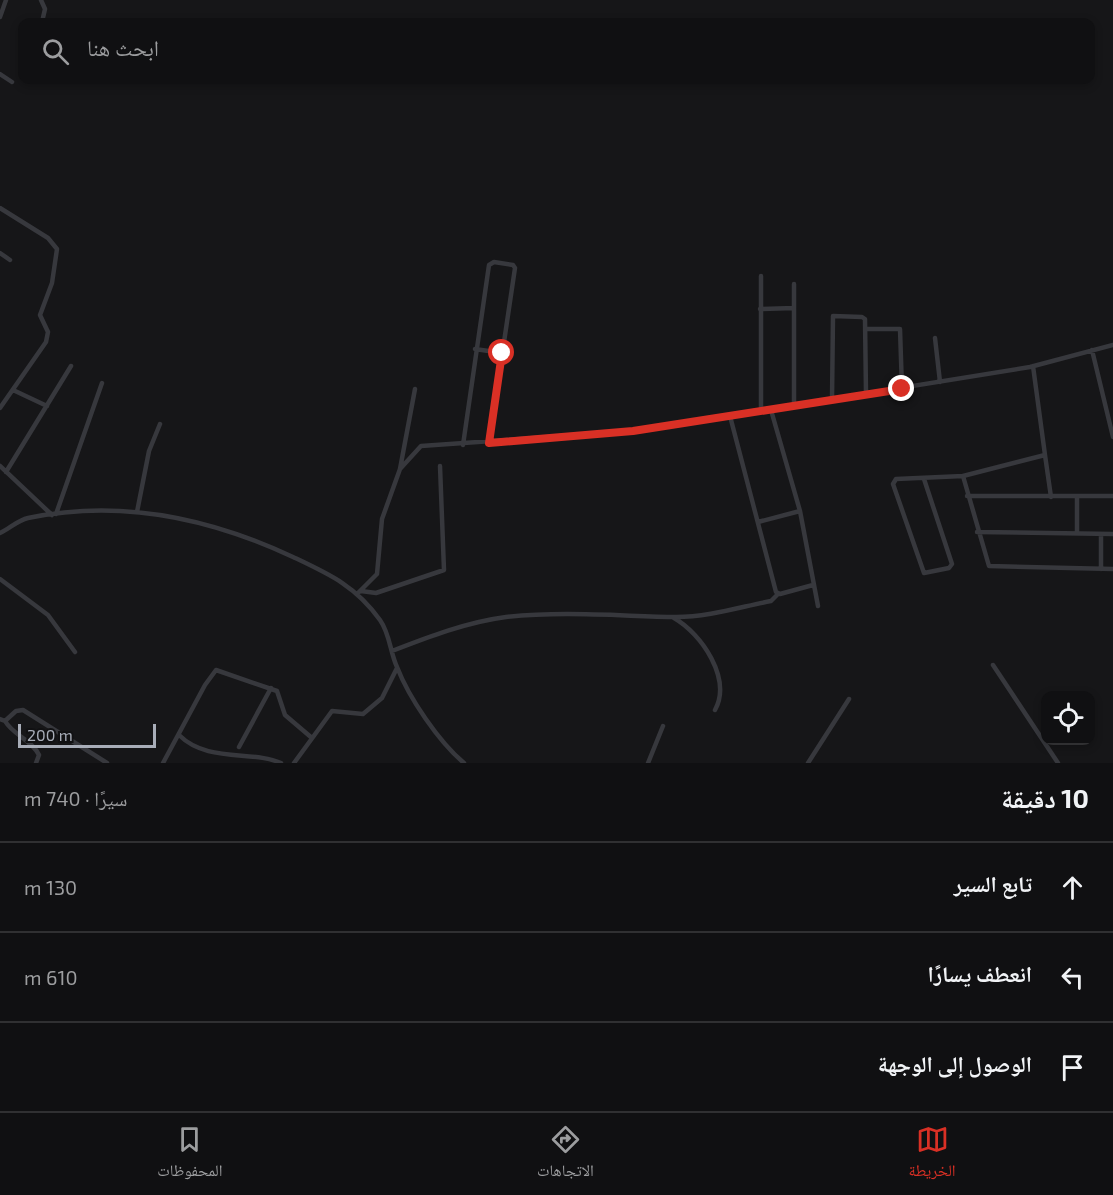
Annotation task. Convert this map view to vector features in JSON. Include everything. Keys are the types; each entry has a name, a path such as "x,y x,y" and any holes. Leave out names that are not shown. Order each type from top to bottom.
{"street":[{"path":"0,17 6,0"},
{"path":"41,0 45,7 43,18"},
{"path":"0,74 12,82"},
{"path":"0,208 48,237 57,249 52,283 40,315 48,337 40,354 0,408"},
{"path":"0,253 10,260"},
{"path":"463,445 489,265 494,262 513,265 515,268 489,443"},
{"path":"761,276 761,411"},
{"path":"794,284 794,405"},
{"path":"760,309 794,308"},
{"path":"832,400 832,317 862,316 865,329 866,394"},
{"path":"865,329 900,329 902,389"},
{"path":"936,338 940,382"},
{"path":"400,469 418,447 633,431 1033,366 1113,345"},
{"path":"476,349 502,353"},
{"path":"1092,350 1113,437"},
{"path":"6,472 71,366"},
{"path":"1033,366 1050,497"},
{"path":"54,515 102,382"},
{"path":"360,592 377,574 382,519 400,469 415,389"},
{"path":"13,390 47,406"},
{"path":"771,410 800,511 818,606"},
{"path":"730,416 778,594"},
{"path":"137,512 149,451 160,424"},
{"path":"924,479 952,564 949,568 926,573 922,571 893,484 896,479 963,476 1045,455"},
{"path":"0,466 54,515"},
{"path":"360,592 376,593 444,570 440,466"},
{"path":"963,476 977,532 987,564 991,567 1113,569"},
{"path":"967,496 1113,496"},
{"path":"1077,496 1077,533"},
{"path":"758,522 800,511"},
{"path":"0,533 22,520 54,515 137,512 185,519 255,541 338,579 360,592 382,624 397,668 437,736 464,763"},
{"path":"977,532 1113,534"},
{"path":"1101,534 1101,569"},
{"path":"0,579 48,615 75,652"},
{"path":"392,651 457,628 506,617 707,614 771,601 778,594 813,585"},
{"path":"672,616 693,634 721,678 722,690 715,710"},
{"path":"993,665 1058,763"},
{"path":"294,763 332,711 356,715 369,711 382,698 397,668"},
{"path":"163,763 216,670 271,688 279,693 282,710 288,719 312,738"},
{"path":"239,747 271,688"},
{"path":"808,763 849,699"},
{"path":"36,763 39,755 36,749 12,731 2,720 16,711 22,710 107,763"},
{"path":"648,763 663,726"},
{"path":"179,735 218,753 266,758 281,763"}],"route":[{"path":"502,353 489,443 633,431 902,389"}]}
